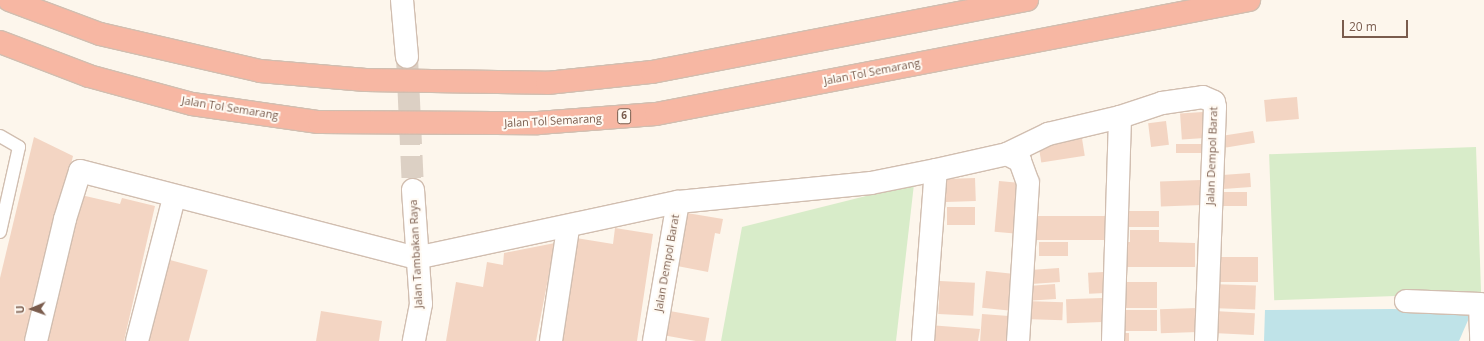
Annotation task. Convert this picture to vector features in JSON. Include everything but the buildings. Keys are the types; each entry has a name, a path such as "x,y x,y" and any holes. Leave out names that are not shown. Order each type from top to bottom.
{"highway":[{"path":"9,0 100,34 260,71 366,80 532,83 652,72 1027,0"},
{"name":"Jalan Tol Semarang","path":"0,42 89,76 192,104 319,122 538,123 656,114 1249,0"}],"street":[{"path":"402,5 407,57"},
{"name":"Jalan Dempol Barat","path":"1120,117 1162,103 1203,97 1214,102 1206,341"},
{"path":"678,202 871,183 1007,154 1048,134 1120,117 1113,341"},
{"path":"1007,154 1020,162 1028,183 1018,341"},
{"path":"923,341 936,170"},
{"path":"36,341 65,219 80,171 174,198 416,252"},
{"name":"Jalan Tambakan Raya","path":"413,190 420,304 414,341"},
{"path":"137,341 174,198"},
{"name":"Jalan Dempol Barat","path":"416,252 568,228 678,202 654,341"},
{"path":"551,341 568,228"},
{"path":"1406,301 1480,304 1481,341"}],"lane":[{"path":"0,232 18,158 19,147 5,137"}],"green space":[{"path":"1476,147 1481,293 1274,300 1269,154"},
{"path":"914,184 896,341 721,341 742,227"}],"water":[{"path":"1392,309 1472,311 1459,341 1264,341 1265,310"}],"tunnel":[{"path":"407,57 413,190"}]}
